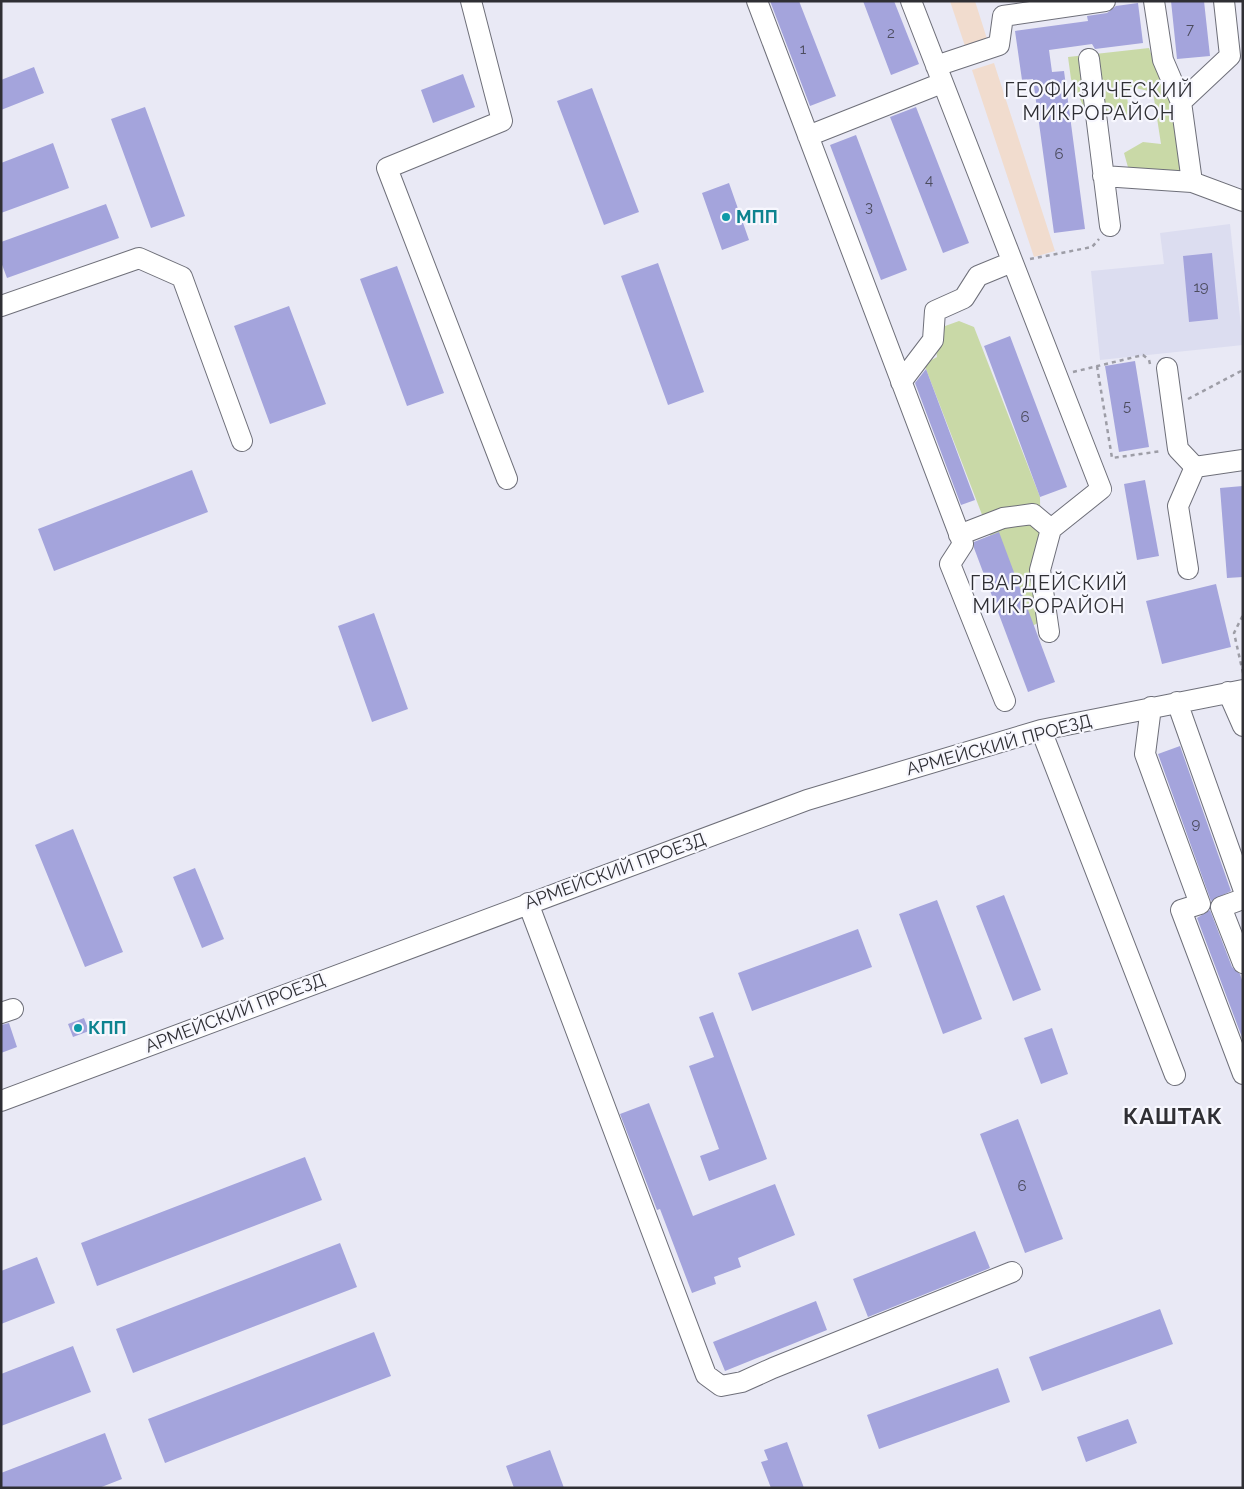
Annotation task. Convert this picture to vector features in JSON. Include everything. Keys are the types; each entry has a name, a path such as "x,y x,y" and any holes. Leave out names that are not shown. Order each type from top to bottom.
{"street":[{"path":"471,1 502,120 387,168 507,479"},
{"path":"756,1 963,544 950,564 1005,701"},
{"path":"911,1 1101,489 1051,529 1040,570 1049,632"},
{"path":"808,136 999,45 1003,16 1105,1"},
{"path":"1154,1 1163,60 1181,102 1192,182"},
{"path":"1181,102 1230,56 1224,1"},
{"path":"1089,59 1110,226"},
{"path":"1104,176 1192,182 1243,201"},
{"path":"1,306 138,258 182,277 242,441"},
{"path":"901,382 934,340 935,311 964,298 978,276 1012,262"},
{"path":"1159,368 1173,410 1178,449 1195,467"},
{"path":"1195,467 1243,460"},
{"path":"1188,569 1178,506 1195,467"},
{"path":"959,535 1003,518 1033,514 1051,529"},
{"path":"1235,691 1243,726"},
{"name":"АРМЕЙСКИЙ ПРОЕЗД","path":"1,1101 807,800 1041,730 1235,691"},
{"path":"1177,702 1243,888"},
{"path":"1151,707 1145,754 1200,904 1181,910 1243,1074"},
{"path":"1041,730 1175,1075"},
{"path":"1243,899 1221,907 1243,963"},
{"path":"528,903 706,1375 721,1386 742,1382 782,1364 1012,1272"}],"path":[{"path":"1012,262 1092,247 1110,226"},
{"path":"1057,376 1143,355 1159,368"},
{"path":"1097,366 1112,458 1162,451 1162,443"},
{"path":"1173,410 1189,398 1243,370"},
{"path":"1243,616 1234,633 1243,674"}],"shaded area":[{"path":"950,1 975,1 988,42 966,49"},
{"path":"994,63 1055,251 1034,257 972,70"},
{"path":"1230,224 1243,345 1100,360 1091,271 1164,264 1160,233"}],"green space":[{"path":"1149,48 1159,75 1181,102 1192,182 1131,178 1124,153 1143,142 1161,144 1153,92 1126,86 1129,115 1085,110 1071,79 1068,57"},
{"path":"959,321 974,327 1040,497 1042,621 1026,629 924,364 937,357 934,330"}],"building":[{"path":"770,1 799,1 836,96 810,106"},
{"path":"863,1 894,1 919,64 891,75"},
{"path":"1171,1 1204,1 1210,56 1177,59"},
{"path":"1138,3 1143,43 1095,49 1092,44 1049,50 1052,72 1064,71 1085,229 1054,233 1033,79 1022,80 1015,31 1088,21 1087,16 1107,13 1116,6"},
{"path":"34,67 44,93 1,110 1,80"},
{"path":"463,74 475,107 433,123 421,90"},
{"path":"592,88 639,212 604,225 557,101"},
{"path":"145,107 185,216 151,228 111,119"},
{"path":"916,107 969,243 943,253 890,117"},
{"path":"856,135 907,270 881,280 830,145"},
{"path":"53,143 69,188 1,213 1,163"},
{"name":"МПП","path":"729,183 749,240 722,250 702,193"},
{"path":"106,204 119,238 7,278 1,262 1,242"},
{"path":"1212,253 1218,319 1189,322 1183,256"},
{"path":"658,263 704,392 668,405 621,276"},
{"path":"397,266 444,393 407,406 360,279"},
{"path":"289,306 326,404 270,424 234,326"},
{"path":"1010,336 1067,487 1040,497 984,346"},
{"path":"1135,361 1149,447 1119,452 1105,366"},
{"path":"926,369 975,500 961,505 915,383"},
{"path":"192,470 208,512 54,571 38,529"},
{"path":"1145,480 1159,556 1137,560 1124,484"},
{"path":"1243,486 1243,577 1227,578 1220,488"},
{"path":"999,532 1055,682 1028,692 974,548 974,542"},
{"path":"1216,584 1231,647 1162,664 1146,601"},
{"path":"374,613 408,709 372,722 338,626"},
{"path":"1180,746 1231,891 1211,901 1158,754"},
{"path":"73,829 123,952 85,967 35,845"},
{"path":"195,868 224,939 202,948 173,877"},
{"path":"1004,895 1041,990 1013,1001 976,906"},
{"path":"937,900 982,1019 943,1034 899,914"},
{"path":"1210,910 1232,967 1240,974 1243,983 1243,1040 1197,918"},
{"path":"858,929 872,967 752,1011 738,973"},
{"path":"713,1012 767,1159 709,1181 700,1156 719,1149 689,1066 714,1057 699,1017"},
{"name":"КПП","path":"84,1018 89,1031 73,1037 68,1024"},
{"path":"9,1023 17,1047 1,1053 1,1025"},
{"path":"1052,1028 1068,1074 1041,1084 1024,1038"},
{"path":"649,1103 693,1216 775,1184 795,1235 738,1258 741,1267 714,1277 716,1284 692,1293 660,1209 657,1210 620,1114"},
{"path":"1018,1119 1063,1239 1025,1253 980,1134"},
{"path":"305,1157 322,1200 97,1286 81,1243"},
{"path":"975,1231 990,1268 868,1317 853,1279"},
{"path":"340,1243 357,1287 133,1373 116,1329"},
{"path":"37,1257 55,1303 1,1324 1,1271"},
{"path":"816,1301 827,1330 725,1371 713,1342"},
{"path":"1160,1309 1173,1344 1042,1391 1029,1357"},
{"path":"374,1332 391,1376 165,1463 148,1419"},
{"path":"73,1346 91,1392 1,1426 1,1374"},
{"path":"998,1368 1010,1402 879,1449 867,1415"},
{"path":"1128,1419 1137,1443 1086,1462 1077,1437"},
{"path":"105,1433 122,1479 99,1488 1,1488 1,1473"},
{"path":"787,1442 804,1488 771,1488 761,1462 768,1460 764,1450"},
{"path":"550,1450 564,1488 514,1488 506,1466"}],"place":[{"name":"МПП","path":"726,217"},
{"name":"КПП","path":"78,1028"}],"district":[{"name":"ГЕОФИЗИЧЕСКИЙ МИКРОРАЙОН","path":"1099,102"},
{"name":"ГВАРДЕЙСКИЙ МИКРОРАЙОН","path":"1049,594"},
{"name":"КАШТАК","path":"1173,1116"}]}
